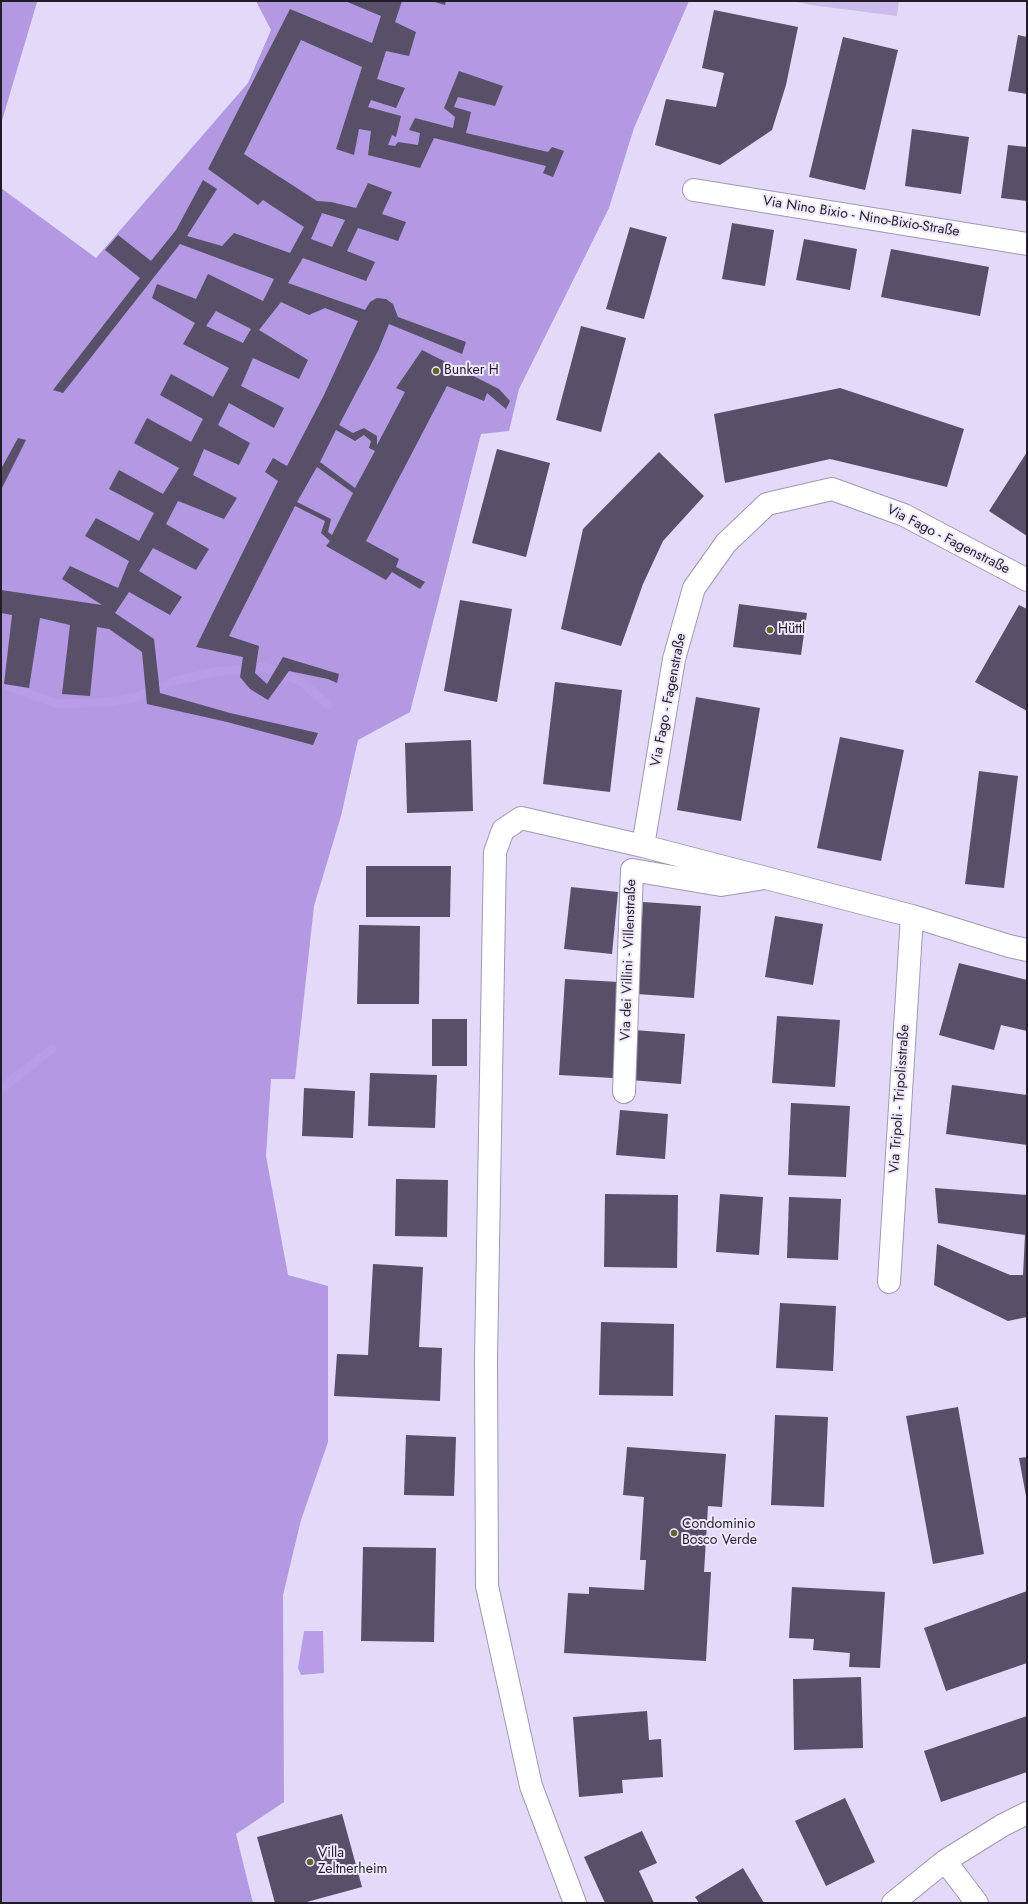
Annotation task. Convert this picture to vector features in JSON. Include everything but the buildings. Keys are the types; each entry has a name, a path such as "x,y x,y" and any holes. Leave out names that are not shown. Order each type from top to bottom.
{"street":[{"name":"Via Nino Bixio - Nino-Bixio-Straße","path":"694,190 1027,244"},
{"name":"Via Fago - Fagenstraße","path":"643,846 674,659 694,588 726,543 768,504 832,489 904,515 1027,580"},
{"path":"576,1903 531,1786 487,1586 486,1358 495,852 503,830 521,818 768,877 912,916 1009,946 1027,950"},
{"name":"Via dei Villini - Villenstraße","path":"624,1092 632,870 721,885 768,877"},
{"name":"Via Tripoli - Tripolisstraße","path":"889,1282 912,916"},
{"path":"893,1903 944,1861 1027,1813"},
{"path":"944,1861 977,1903"}],"shaded area":[{"path":"1,1 37,2 1,124"},
{"path":"256,1 689,1 634,128 609,208 519,389 509,431 481,434 410,712 358,740 341,816 314,906 295,1079 271,1079 266,1156 288,1275 328,1286 328,1442 301,1520 283,1595 284,1802 236,1834 253,1903 1,1903 1,188 96,258 248,83 271,30"},
{"path":"792,1 899,1 897,16 811,5"},
{"path":"304,1631 323,1631 324,1673 301,1675 298,1668"}],"waterway":[{"path":"1,682 7,686 58,704 111,702 136,697 175,681 215,672 264,667 301,681 328,705"},
{"path":"1,1089 52,1049"}],"place":[{"name":"Bunker H","path":"436,371"},
{"name":"Hüttl","path":"770,630"},
{"name":"Condominio Bosco Verde","path":"674,1533"},
{"name":"Villa Zeltnerheim","path":"310,1862"}]}
